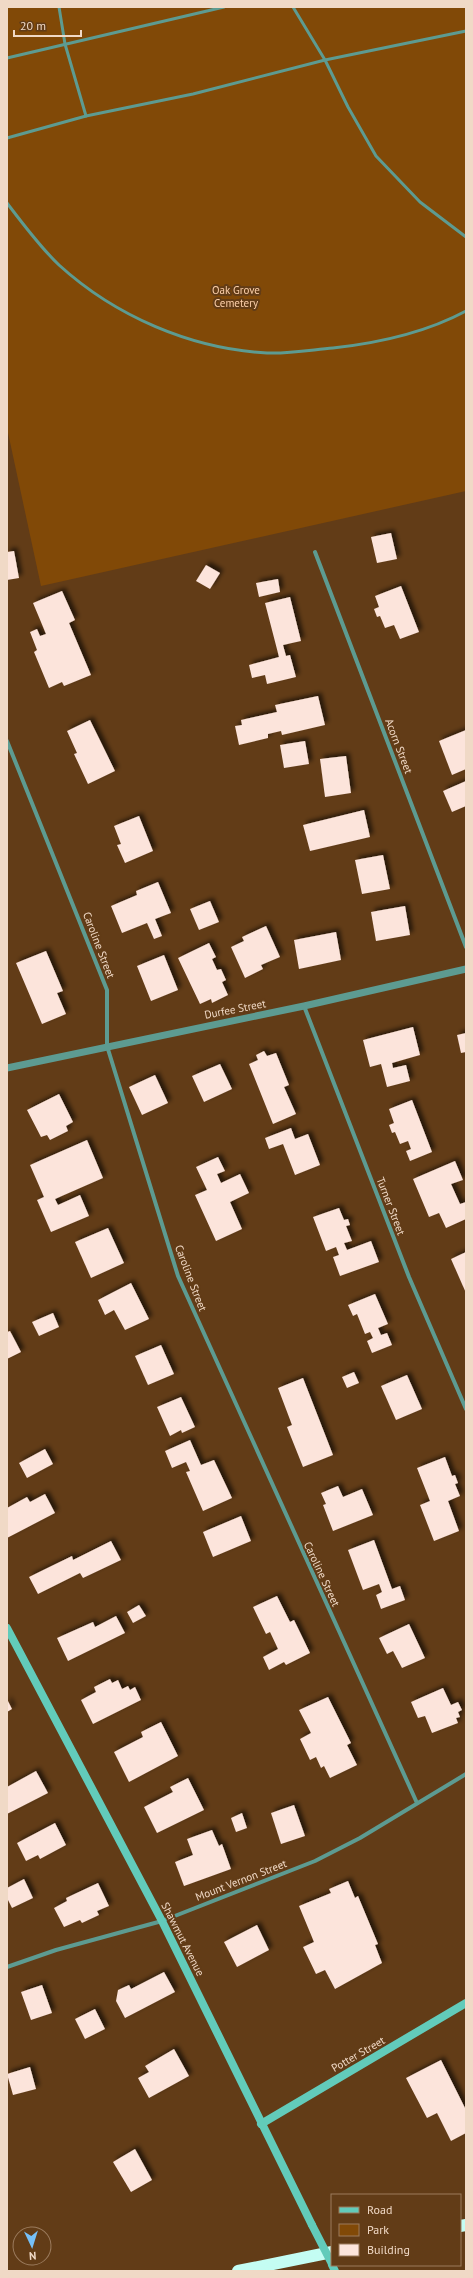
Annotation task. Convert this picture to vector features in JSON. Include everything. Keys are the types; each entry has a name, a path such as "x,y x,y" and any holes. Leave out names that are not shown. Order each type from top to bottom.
{"highway":[{"path":"238,2271 331,2252"}],"main road":[{"name":"Shawmut Avenue","path":"7,1628 162,1921 331,2263"},
{"name":"Potter Street","path":"261,2124 466,2003"}],"street":[{"name":"Acorn Street","path":"315,552 466,947"},
{"name":"Caroline Street","path":"7,741 107,990 106,1046 178,1276 417,1803"},
{"name":"Durfee Street","path":"7,1068 106,1046 304,1006 466,969"},
{"name":"Turner Street","path":"304,1006 409,1277 466,1409"},
{"name":"Mount Vernon Street","path":"7,1967 56,1950 162,1921 315,1861 360,1838 466,1774"}],"lane":[{"path":"59,7 65,44 86,116"},
{"path":"7,58 224,7"},
{"path":"293,7 325,60 348,107 376,156 420,202 466,237"},
{"path":"7,138 86,116 193,94 325,60 466,31"},
{"path":"7,202 59,265 104,300 138,319 182,336 224,348 268,353 357,346 399,338 466,311"}],"green space":[{"name":"Oak Grove Cemetery","path":"7,7 466,7 466,491 41,586 7,428"}],"building":[{"path":"391,533 397,559 377,563 371,537"},
{"path":"14,551 19,578 7,580 7,552"},
{"path":"206,565 220,573 210,589 196,581"},
{"path":"278,579 280,592 259,597 256,583"},
{"path":"401,586 419,632 400,639 394,625 385,628 380,616 377,617 374,609 379,607 375,596"},
{"path":"62,591 75,620 69,623 91,675 64,686 62,682 49,688 34,652 37,650 30,632 37,629 40,636 46,634 33,603"},
{"path":"290,597 301,641 283,645 286,656 290,655 296,677 267,684 265,675 252,678 249,665 279,657 265,603"},
{"path":"318,696 325,725 282,735 281,731 268,734 268,738 239,745 235,726 242,725 241,720 277,712 275,705"},
{"path":"90,720 115,771 88,784 74,754 77,753 67,731"},
{"path":"466,730 466,769 452,775 439,741"},
{"path":"305,741 309,764 284,768 280,745"},
{"path":"346,756 351,793 325,797 320,759"},
{"path":"466,781 466,806 452,812 443,791"},
{"path":"364,810 370,837 310,851 303,825"},
{"path":"139,816 153,851 125,863 117,845 121,844 114,826"},
{"path":"383,855 390,889 362,894 355,860"},
{"path":"158,882 171,913 155,919 162,936 154,939 147,923 122,933 111,906 137,895 136,891"},
{"path":"210,901 219,922 199,930 190,909"},
{"path":"405,906 410,935 376,941 371,912"},
{"path":"266,926 280,957 261,965 263,969 245,978 231,947 244,941 242,937"},
{"path":"336,932 341,960 299,969 294,940"},
{"path":"209,943 216,957 212,959 217,970 221,969 226,980 222,982 228,995 212,1003 211,999 200,1004 178,958"},
{"path":"46,951 63,991 57,993 66,1014 42,1024 16,963"},
{"path":"164,955 178,990 151,1001 137,966"},
{"path":"413,1027 420,1055 392,1063 393,1068 406,1065 410,1081 387,1087 381,1064 370,1067 363,1040"},
{"path":"466,1033 466,1052 461,1053 457,1035"},
{"path":"264,1051 267,1056 276,1053 289,1085 284,1087 296,1114 273,1124 249,1064 258,1060 256,1055"},
{"path":"220,1064 232,1089 204,1102 192,1076"},
{"path":"155,1075 168,1103 142,1115 129,1087"},
{"path":"59,1094 73,1122 66,1126 68,1131 50,1140 47,1135 41,1137 27,1110"},
{"path":"412,1100 432,1152 410,1161 406,1151 411,1149 408,1141 400,1144 395,1132 392,1133 389,1125 394,1123 389,1109"},
{"path":"291,1128 295,1139 308,1134 320,1165 295,1175 283,1144 269,1149 265,1138"},
{"path":"87,1140 103,1178 55,1199 58,1205 80,1195 89,1216 51,1232 37,1200 44,1197 30,1165"},
{"path":"218,1157 225,1171 217,1174 221,1183 240,1174 249,1193 230,1202 242,1229 216,1241 195,1195 207,1190 196,1167"},
{"path":"455,1161 463,1180 451,1184 460,1204 466,1202 466,1219 446,1228 439,1213 429,1217 413,1179"},
{"path":"339,1208 344,1220 348,1219 350,1225 346,1226 352,1241 344,1243 347,1250 371,1241 379,1262 340,1276 333,1257 339,1255 336,1247 326,1251 313,1217"},
{"path":"108,1228 124,1263 91,1278 75,1242"},
{"path":"466,1252 466,1293 451,1259"},
{"path":"131,1283 149,1319 125,1330 114,1310 105,1315 98,1300"},
{"path":"375,1294 388,1324 378,1328 381,1335 387,1333 392,1345 372,1353 367,1341 373,1338 370,1332 365,1334 357,1314 353,1316 348,1305"},
{"path":"53,1313 59,1327 39,1336 32,1322"},
{"path":"10,1331 21,1352 7,1359 7,1332"},
{"path":"161,1345 174,1374 148,1385 135,1356"},
{"path":"354,1372 359,1383 347,1388 342,1377"},
{"path":"407,1375 422,1409 396,1420 381,1386"},
{"path":"303,1378 333,1455 303,1467 287,1427 292,1425 278,1388"},
{"path":"181,1397 195,1427 182,1433 181,1430 170,1436 157,1407"},
{"path":"190,1440 201,1465 214,1460 232,1498 203,1511 186,1472 190,1471 186,1462 172,1468 165,1451"},
{"path":"45,1449 53,1464 27,1478 19,1463"},
{"path":"445,1457 452,1476 455,1475 458,1483 455,1484 460,1496 448,1501 459,1531 434,1541 420,1505 430,1501 417,1468"},
{"path":"338,1486 343,1497 362,1489 373,1515 333,1531 323,1505 326,1504 321,1493"},
{"path":"45,1494 55,1513 7,1538 7,1508 27,1497 30,1502"},
{"path":"241,1516 251,1541 213,1557 203,1532"},
{"path":"374,1540 392,1589 400,1586 405,1600 381,1609 376,1595 382,1592 379,1584 363,1590 348,1550"},
{"path":"111,1541 121,1560 83,1578 80,1573 38,1594 29,1577 72,1556 73,1560"},
{"path":"277,1596 290,1622 294,1620 310,1653 286,1665 284,1662 269,1670 263,1657 278,1649 270,1632 266,1634 253,1607"},
{"path":"139,1605 146,1616 133,1623 127,1612"},
{"path":"116,1616 125,1633 68,1661 57,1638 93,1622 95,1627"},
{"path":"409,1624 425,1658 402,1668 393,1651 387,1654 379,1638"},
{"path":"110,1679 112,1683 118,1680 122,1689 128,1686 130,1690 135,1687 141,1700 93,1724 81,1700 96,1692 94,1687"},
{"path":"443,1688 451,1705 458,1702 462,1710 458,1712 460,1717 456,1718 458,1723 432,1733 425,1716 418,1718 411,1702"},
{"path":"328,1697 351,1743 347,1745 357,1765 330,1778 324,1766 321,1768 316,1757 310,1760 300,1739 311,1733 299,1710"},
{"path":"7,1699 12,1709 7,1712"},
{"path":"161,1722 178,1756 129,1782 114,1752 143,1737 141,1732"},
{"path":"36,1771 48,1793 7,1814 7,1787"},
{"path":"188,1778 204,1810 157,1833 144,1807 173,1792 170,1787"},
{"path":"294,1805 305,1836 281,1844 271,1813"},
{"path":"242,1813 247,1828 236,1832 231,1818"},
{"path":"55,1823 66,1845 40,1859 38,1855 26,1861 17,1843"},
{"path":"212,1830 219,1846 222,1844 231,1869 184,1886 175,1862 193,1855 187,1839"},
{"path":"24,1879 33,1898 12,1908 7,1898 7,1888"},
{"path":"348,1881 355,1898 358,1896 378,1944 375,1945 382,1963 335,1989 325,1970 316,1974 303,1947 314,1942 299,1906 331,1893 329,1889"},
{"path":"98,1883 109,1906 97,1911 99,1915 82,1923 80,1920 64,1927 54,1908 67,1901 66,1898"},
{"path":"257,1925 269,1950 237,1967 224,1942"},
{"path":"164,1972 175,1992 125,2018 116,2001 118,1990 129,1985 131,1989"},
{"path":"42,1985 52,2013 31,2020 21,1992"},
{"path":"95,2009 105,2029 85,2039 75,2019"},
{"path":"174,2049 189,2076 149,2098 138,2078 149,2072 145,2066"},
{"path":"441,2060 466,2110 466,2133 451,2141 437,2113 427,2118 406,2078"},
{"path":"30,2067 36,2089 13,2095 7,2074"},
{"path":"135,2149 152,2180 131,2192 113,2162"}]}
